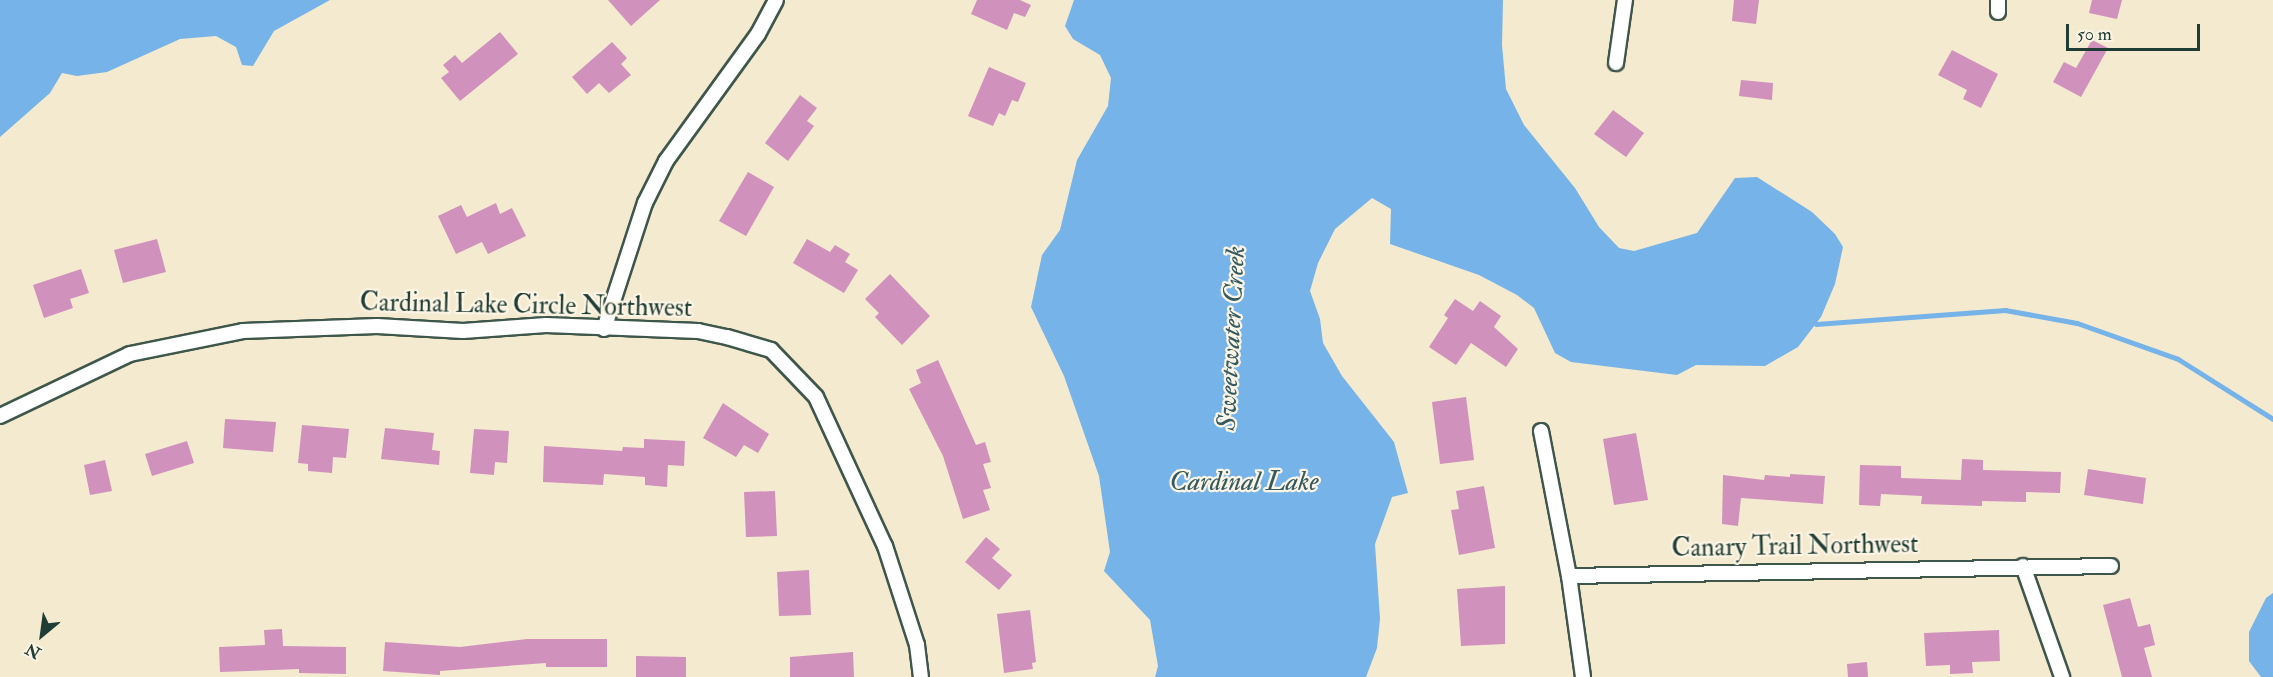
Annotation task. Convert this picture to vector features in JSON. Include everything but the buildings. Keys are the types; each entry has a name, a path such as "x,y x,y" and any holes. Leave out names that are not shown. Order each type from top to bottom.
{"street":[{"path":"604,329 645,203 666,161 758,34 776,0"},
{"path":"1616,63 1624,0"},
{"name":"Cardinal Lake Circle Northwest","path":"0,416 130,354 243,331 377,326 463,331 546,325 698,331 771,350 816,397 885,546 917,645 921,677"},
{"path":"1541,431 1569,576 1583,677"},
{"path":"2023,566 2062,677"},
{"name":"Canary Trail Northwest","path":"1569,576 2110,566"}],"water":[{"path":"0,0 330,0 274,31 253,66 242,65 236,47 216,36 180,39 107,72 77,76 62,73 50,93 0,137"},
{"name":"Cardinal Lake","path":"1074,0 1503,0 1502,45 1506,89 1524,125 1575,188 1599,227 1619,248 1634,251 1697,233 1735,178 1757,177 1812,212 1835,234 1843,247 1835,284 1821,317 1798,347 1765,366 1696,365 1677,375 1571,362 1555,353 1534,308 1517,295 1479,275 1390,244 1391,209 1372,198 1335,229 1318,263 1310,291 1320,319 1323,343 1342,376 1394,442 1408,493 1392,497 1375,544 1380,619 1377,648 1366,677 1155,677 1158,666 1150,620 1104,571 1110,552 1099,476 1064,376 1031,307 1042,255 1060,230 1077,160 1108,106 1111,78 1100,55 1073,39 1065,26"},
{"path":"2273,593 2273,677 2261,677 2249,661 2249,632 2266,598"}],"waterway":[{"path":"1816,324 2005,310 2077,323 2178,359 2273,419"}],"water label":[{"name":"Sweetwater Creek","path":"1231,338"}]}
